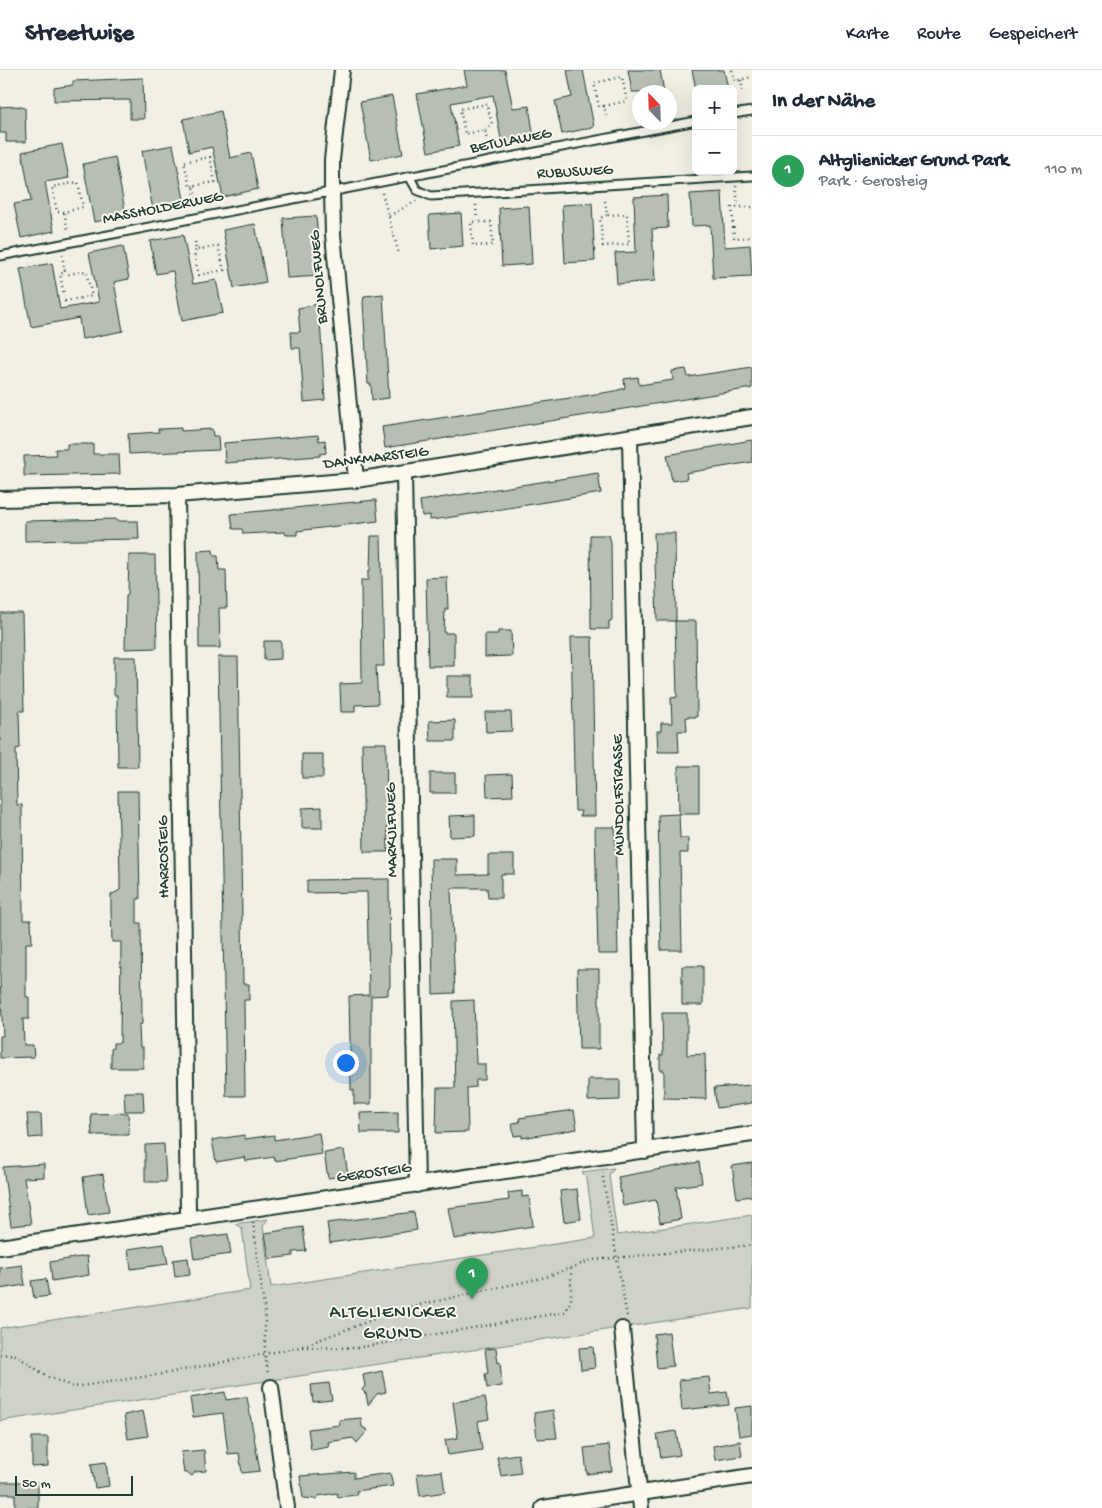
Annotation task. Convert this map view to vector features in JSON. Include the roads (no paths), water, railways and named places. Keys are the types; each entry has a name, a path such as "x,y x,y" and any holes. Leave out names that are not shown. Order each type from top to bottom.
{"street":[{"name":"BRUNOLFWEG","path":"342,70 332,160 333,234 356,480"},
{"name":"DANKMARSTEIG","path":"0,499 177,495 356,480 752,418"},
{"name":"MUNDOLFSTRASSE","path":"630,438 645,1151"},
{"name":"MARKULFWEG","path":"404,474 417,1185"},
{"name":"HARROSTEIG","path":"177,495 188,1211 190,1218"},
{"name":"GEROSTEIG","path":"0,1247 752,1134"},
{"path":"622,1329 641,1508"},
{"path":"271,1387 287,1508"},
{"path":"543,1508 752,1476"}],"lane":[{"path":"737,113 752,111"},
{"name":"BETULAWEG","path":"332,191 692,123"},
{"name":"RUBUSWEG","path":"409,176 417,190 428,195 752,176"},
{"name":"MASSHOLDERWEG","path":"0,256 332,191"}],"place":[{"name":"Altglienicker Grund Park","path":"472,1299"}],"district":[{"name":"ALTGLIENICKER GRUND","path":"393,1323"}]}
